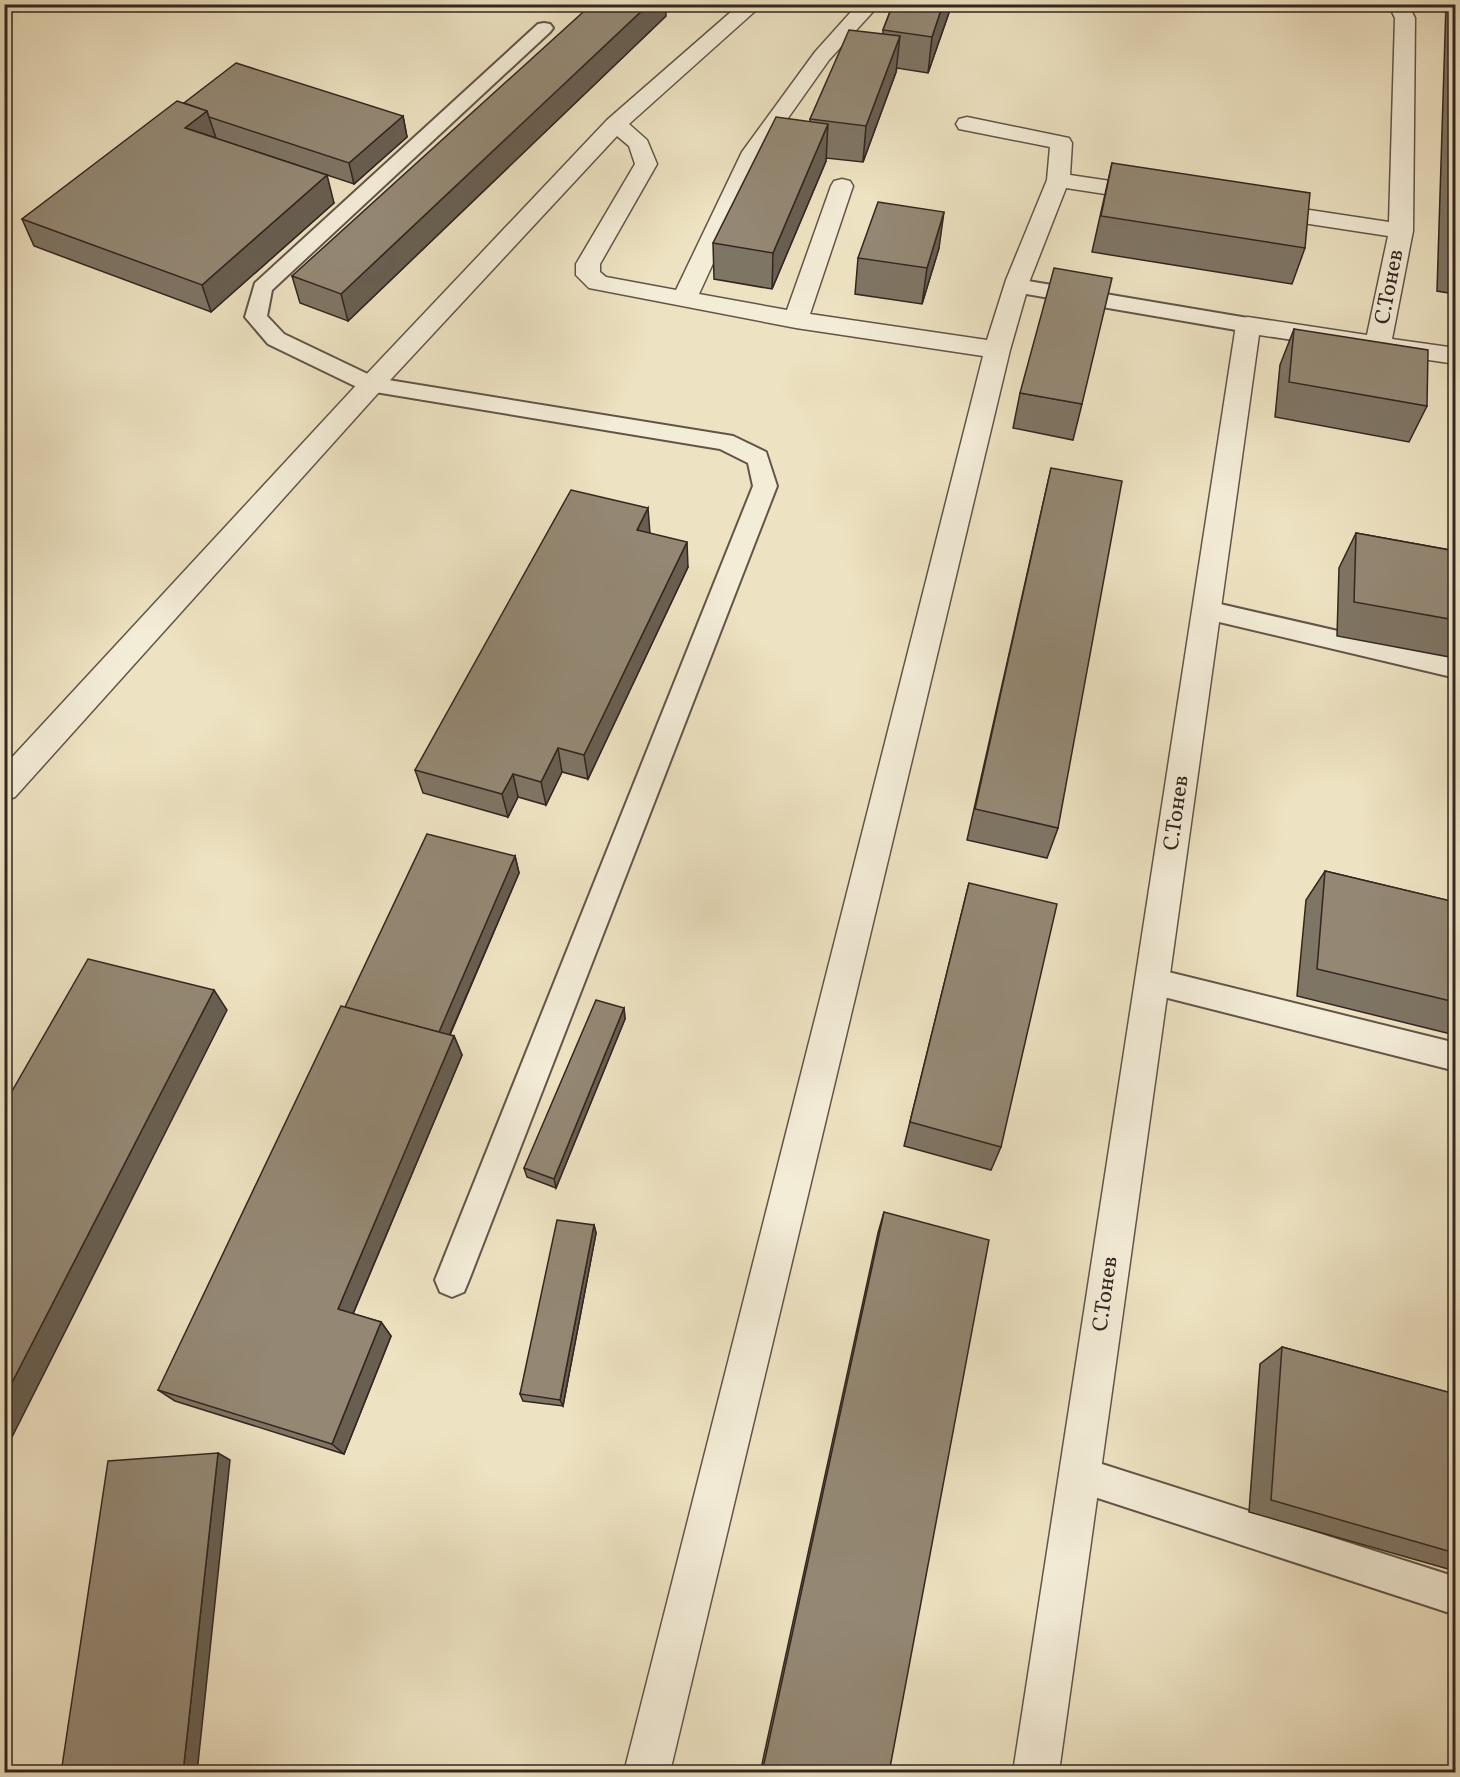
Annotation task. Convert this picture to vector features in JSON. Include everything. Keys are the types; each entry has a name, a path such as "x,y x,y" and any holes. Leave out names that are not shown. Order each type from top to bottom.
{"street":[{"path":"4,788 371,385 615,125 753,4"},
{"path":"684,299 753,152 822,56 870,4"},
{"name":"С.Тонев","path":"1036,1773 1248,325 1378,345 1401,231 1405,18 1398,4"},
{"path":"647,1773 997,350 1016,286 1058,180 1061,143 967,124"},
{"path":"615,125 634,137 643,149 646,164 588,264 588,275 598,283 796,320 997,350"},
{"path":"1058,180 1176,197"},
{"path":"796,320 842,186"},
{"path":"1247,208 1401,231"},
{"path":"1378,345 1455,356"}],"lane":[{"path":"452,1280 765,486 758,458 726,442 371,385 276,339 255,317 262,288 544,28"},
{"path":"1016,286 1248,325"},
{"path":"1207,610 1455,668"},
{"path":"1152,981 1455,1057"},
{"path":"1080,1475 1455,1596"}],"building":[{"path":"592,4 649,4 341,294 292,276"},
{"path":"893,4 943,4 932,37 883,30"},
{"path":"849,30 900,36 866,126 810,119"},
{"path":"236,63 403,116 349,163 209,117 207,111 184,103"},
{"path":"177,101 207,111 185,128 327,175 202,285 22,219"},
{"path":"776,117 828,124 773,253 713,243"},
{"path":"1112,163 1310,193 1305,248 1101,216"},
{"path":"1455,192 1455,255 1454,255"},
{"path":"878,202 944,212 927,268 858,258"},
{"path":"1054,268 1112,278 1082,404 1020,393"},
{"path":"1294,329 1428,350 1427,406 1289,382"},
{"path":"1051,468 1122,481 1058,828 975,809"},
{"path":"571,490 648,508 637,530 687,542 584,755 558,748 541,782 513,774 502,794 415,770"},
{"path":"1356,533 1455,551 1455,620 1354,602"},
{"path":"427,834 515,856 439,1032 345,1007"},
{"path":"1325,871 1455,902 1455,1002 1317,969"},
{"path":"969,883 1057,904 1001,1147 910,1122"},
{"path":"88,959 214,990 4,1398 4,1105"},
{"path":"596,1000 624,1008 554,1179 524,1168"},
{"path":"341,1006 454,1036 338,1309 381,1322 332,1444 158,1390"},
{"path":"884,1212 989,1240 889,1773 762,1773"},
{"path":"557,1220 594,1225 560,1400 520,1394"},
{"path":"1282,1347 1455,1394 1455,1553 1271,1500"},
{"path":"218,1453 183,1773 61,1773 108,1461"}]}
